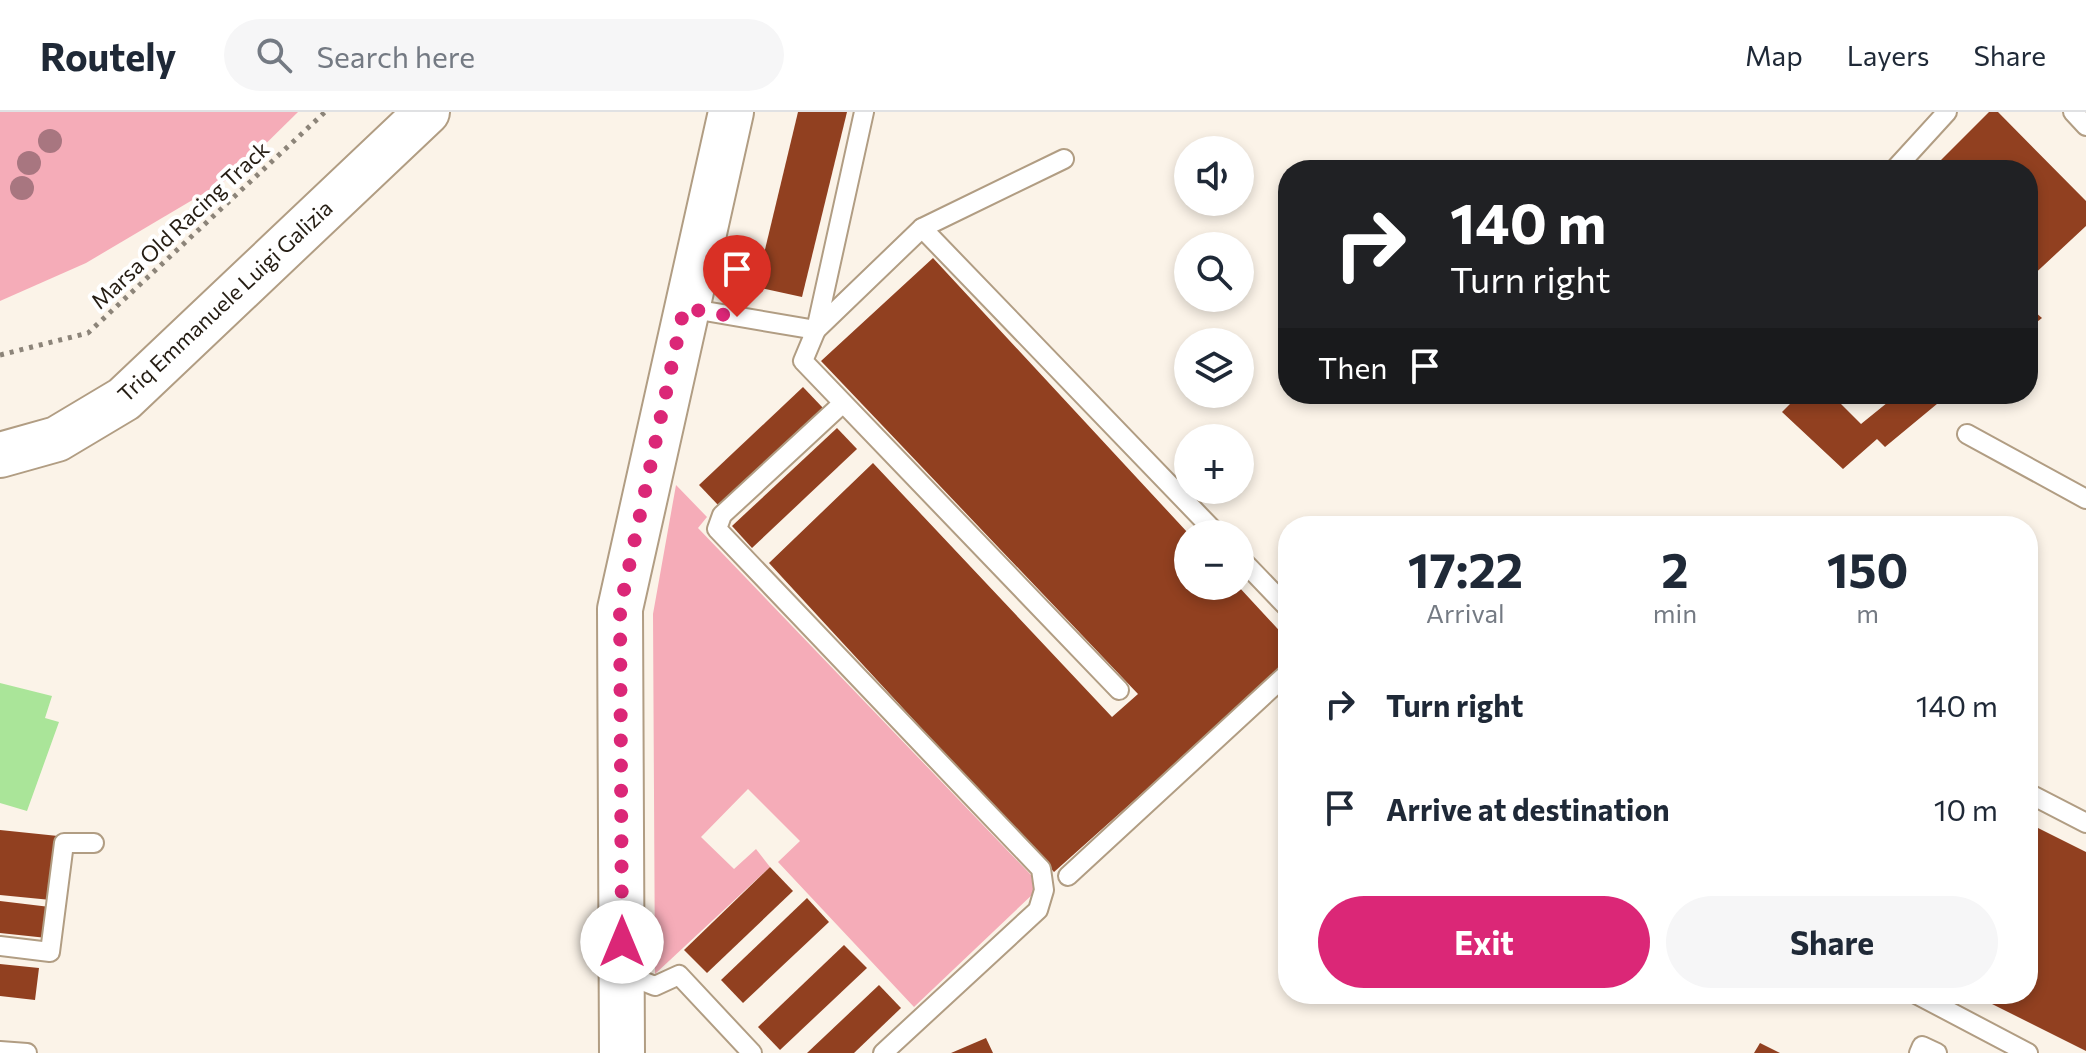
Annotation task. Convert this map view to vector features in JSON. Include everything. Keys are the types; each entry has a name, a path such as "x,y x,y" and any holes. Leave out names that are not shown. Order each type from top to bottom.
{"main road":[{"name":"Triq Emmanuele Luigi Galizia","path":"0,455 57,439 124,399 427,112"},
{"path":"622,1053 620,609 684,308 731,112"}],"lane":[{"path":"864,112 816,330 803,361 1119,690"},
{"path":"1903,160 1947,112"},
{"path":"2073,112 2086,126"},
{"path":"816,330 922,228 1064,159"},
{"path":"922,228 1204,520"},
{"path":"684,308 816,330"},
{"path":"842,404 722,515 717,529 1041,869 1044,879 1038,910 883,1053"},
{"path":"1967,434 2086,499"},
{"path":"1254,573 1278,598"},
{"path":"1068,876 1278,682"},
{"path":"2038,798 2086,823"},
{"path":"0,946 50,952 64,843 94,843"},
{"path":"622,973 655,986 679,975 752,1053"},
{"path":"1935,1004 2028,1053"},
{"path":"1919,1053 1922,1046 1937,1053"},
{"path":"0,1051 27,1053"}],"path":[{"name":"Marsa Old Racing Track","path":"0,355 88,333 325,112"}],"shaded area":[{"path":"0,112 298,112 233,176 86,263 0,301"},
{"path":"676,485 707,517 698,528 1031,875 1034,893 914,1007 778,862 800,841 748,789 701,837 734,869 756,849 770,867 655,974 653,614"},
{"path":"0,683 52,696 45,718 59,722 27,811 0,803"}],"building":[{"path":"798,112 847,112 802,297 756,287"},
{"path":"1989,112 1998,112 2086,201 2086,226 2038,271 2038,160 1941,160"},
{"path":"933,258 1176,520 1174,600 1251,600 1278,629 1278,672 1054,872 769,563 873,463 1112,717 1138,694 821,361"},
{"path":"803,387 823,408 719,506 699,485"},
{"path":"1790,404 1841,404 1861,424 1886,404 1937,404 1885,447 1877,439 1843,469 1782,412"},
{"path":"837,428 857,449 752,548 732,526"},
{"path":"2038,828 2086,852 2086,1051 1992,1004 2038,1004"},
{"path":"0,830 58,836 51,900 0,895"},
{"path":"770,867 793,891 707,973 684,950"},
{"path":"807,898 829,922 743,1003 721,980"},
{"path":"0,901 50,907 47,938 0,933"},
{"path":"844,945 867,968 780,1050 758,1027"},
{"path":"0,964 39,968 35,1000 0,996"},
{"path":"879,985 901,1008 854,1053 807,1053"},
{"path":"986,1038 993,1053 951,1053"},
{"path":"1760,1043 1780,1053 1754,1053"}],"route":[{"path":"622,942 620,609 684,308 737,317"}]}
